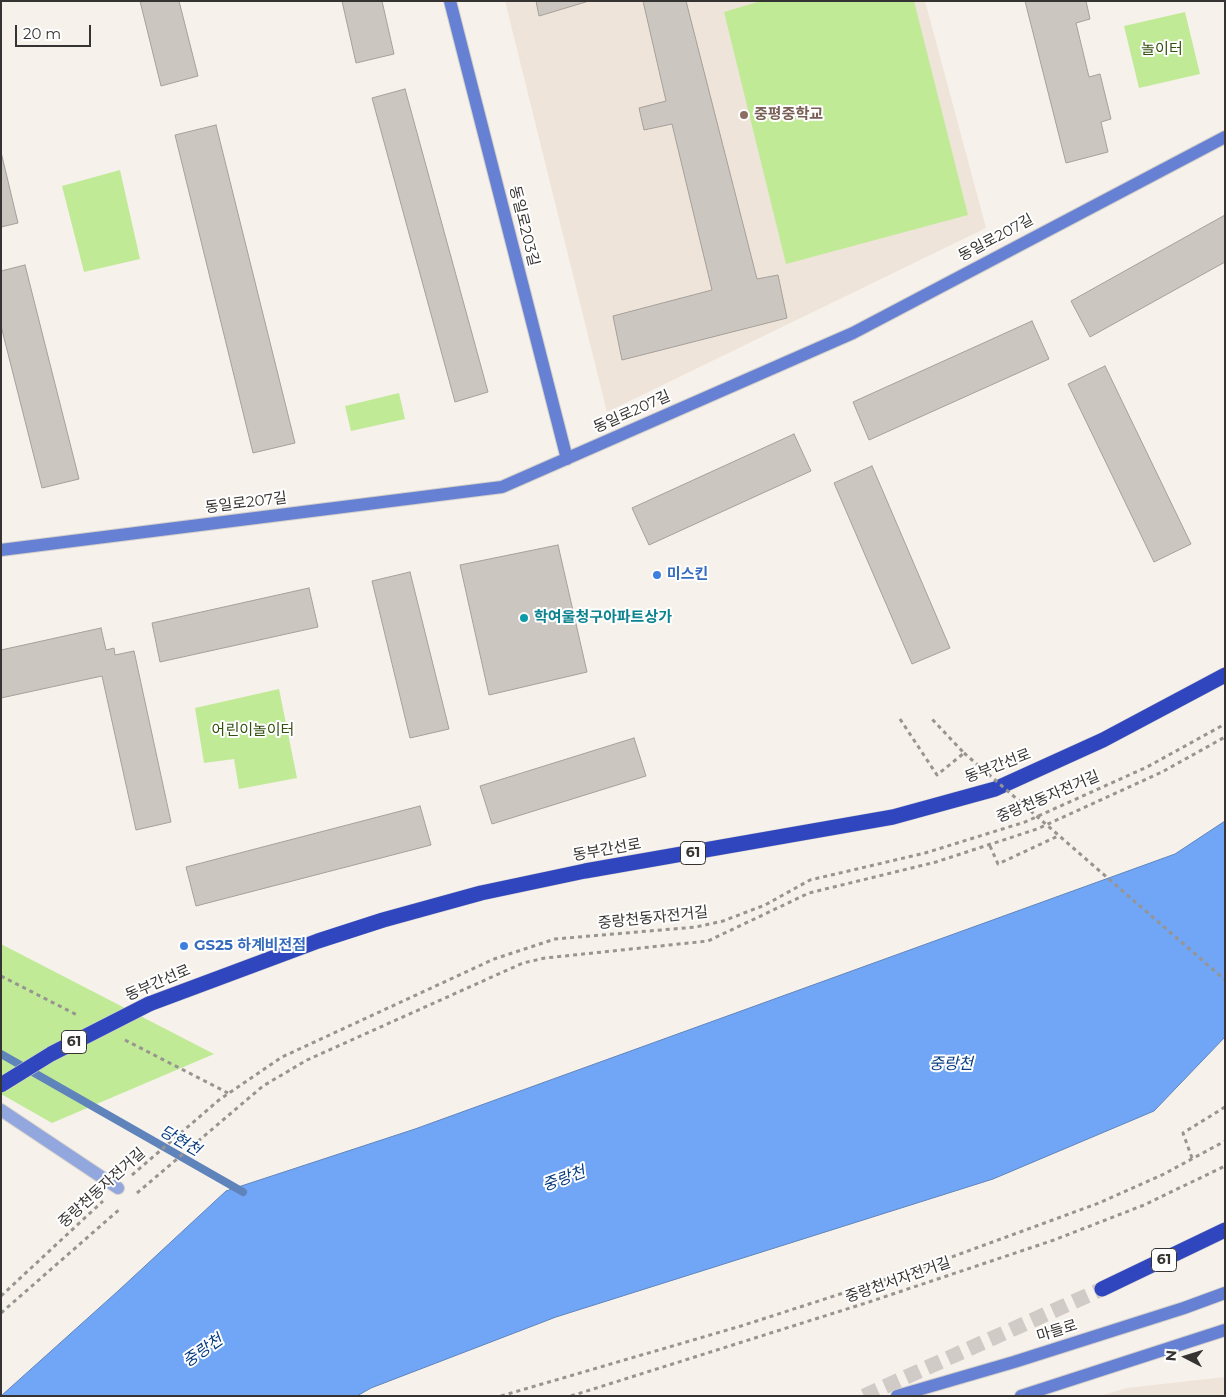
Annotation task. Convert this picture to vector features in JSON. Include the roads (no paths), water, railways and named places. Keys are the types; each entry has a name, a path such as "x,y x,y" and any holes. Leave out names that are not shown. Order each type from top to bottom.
{"highway":[{"name":"동부간선로","path":"1,1085 51,1054 150,1004 318,941 383,920 481,893 585,871 893,817 995,789 1103,740 1225,675"},
{"name":"61","path":"1102,1290 1225,1230"}],"street":[{"name":"동일로203길","path":"450,1 567,459"},
{"name":"동일로207길","path":"1,550 502,487 853,333 1225,137"},
{"path":"1,1110 118,1188"},
{"name":"마들로","path":"897,1396 1042,1353 1225,1293"},
{"path":"1022,1396 1225,1330"}],"water":[{"name":"중랑천","path":"1225,821 1225,1037 1154,1111 993,1179 556,1317 371,1388 357,1396 1,1396 226,1191 415,1129 1175,854"}],"waterway":[{"name":"당현천","path":"1,1054 243,1192"}],"tunnel":[{"path":"864,1396 1102,1289"}],"place":[{"name":"중평중학교","path":"744,115"},
{"name":"미스킨","path":"657,575"},
{"name":"학여울청구아파트상가","path":"524,618"},
{"name":"GS25 하계비전점","path":"184,946"}],"park label":[{"name":"놀이터","path":"1162,50"},
{"name":"어린이놀이터","path":"253,731"}]}
